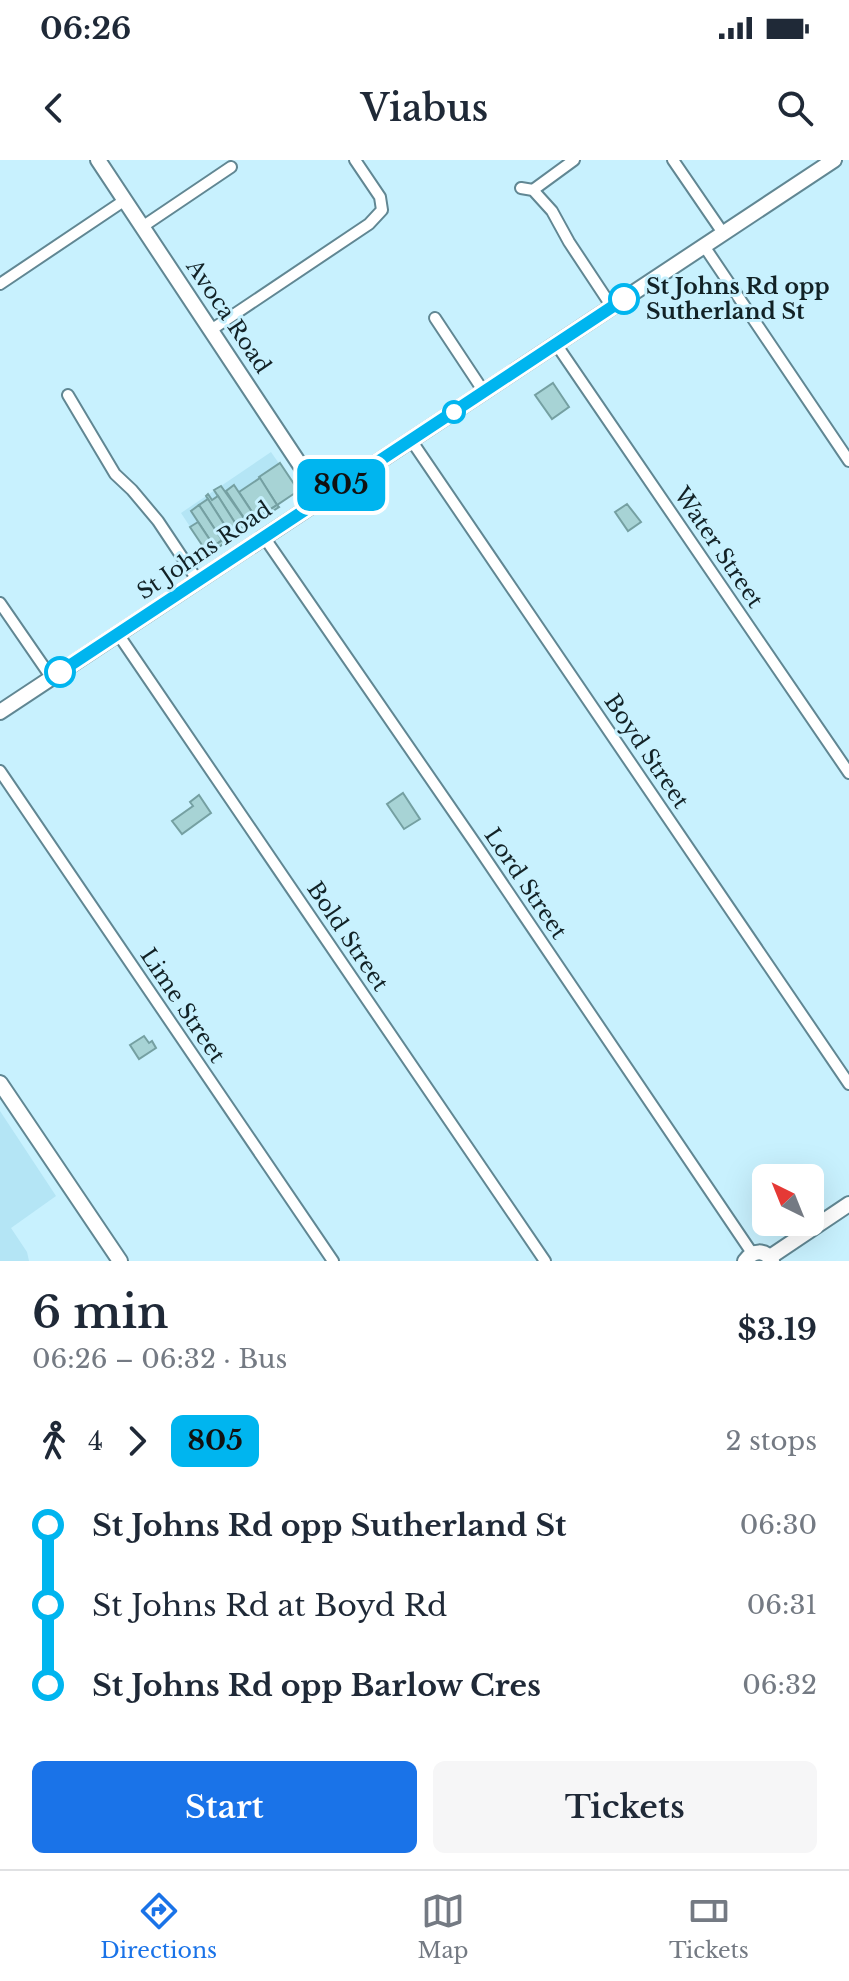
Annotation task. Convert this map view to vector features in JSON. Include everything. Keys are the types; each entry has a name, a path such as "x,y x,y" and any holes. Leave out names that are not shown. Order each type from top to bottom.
{"main road":[{"name":"Avoca Road","path":"98,160 322,498"},
{"name":"St Johns Road","path":"0,712 833,160"},
{"path":"0,1083 120,1261"},
{"path":"749,1257 762,1252 771,1259 849,1204"}],"street":[{"path":"211,330 369,224 382,210 380,197 355,160"},
{"path":"533,190 574,160"},
{"path":"673,160 723,233"},
{"path":"142,227 231,167"},
{"path":"521,188 533,190 552,211 612,307"},
{"path":"0,284 125,200"},
{"path":"704,246 849,461"},
{"path":"435,318 484,392"},
{"name":"Water Street","path":"556,344 849,773"},
{"path":"68,395 115,474 158,521 198,581"},
{"name":"Boyd Street","path":"411,440 849,1084"},
{"name":"Lord Street","path":"264,537 477,846 749,1257"},
{"path":"0,603 51,677"},
{"name":"Bold Street","path":"118,634 545,1261"},
{"name":"Lime Street","path":"0,771 333,1261"}],"shaded area":[{"path":"271,452 298,491 206,551 181,513"},
{"path":"0,1111 56,1196 11,1228 27,1252 29,1261 0,1261"}],"building":[{"path":"553,383 569,407 552,419 535,395"},
{"path":"280,463 296,487 295,493 277,505 259,477"},
{"path":"260,478 277,505 256,518 239,492"},
{"path":"234,485 256,518 248,524 226,491"},
{"path":"221,486 248,524 239,529 214,490"},
{"path":"208,494 212,500 218,496 239,529 231,535 206,496"},
{"path":"208,499 231,535 222,540 199,505"},
{"path":"627,504 641,522 628,531 615,512"},
{"path":"199,505 222,540 214,546 191,511"},
{"path":"277,505 279,507 208,554 206,551"},
{"path":"198,522 214,546 206,551 190,527"},
{"path":"403,793 420,819 404,829 387,804"},
{"path":"199,795 211,813 182,834 172,821 193,806 190,802"},
{"path":"144,1036 156,1048 139,1059 130,1045"}],"bus line":[{"name":"805","path":"60,672 624,299"}],"place":[{"name":"St Johns Rd opp Sutherland St","path":"624,299"}]}
